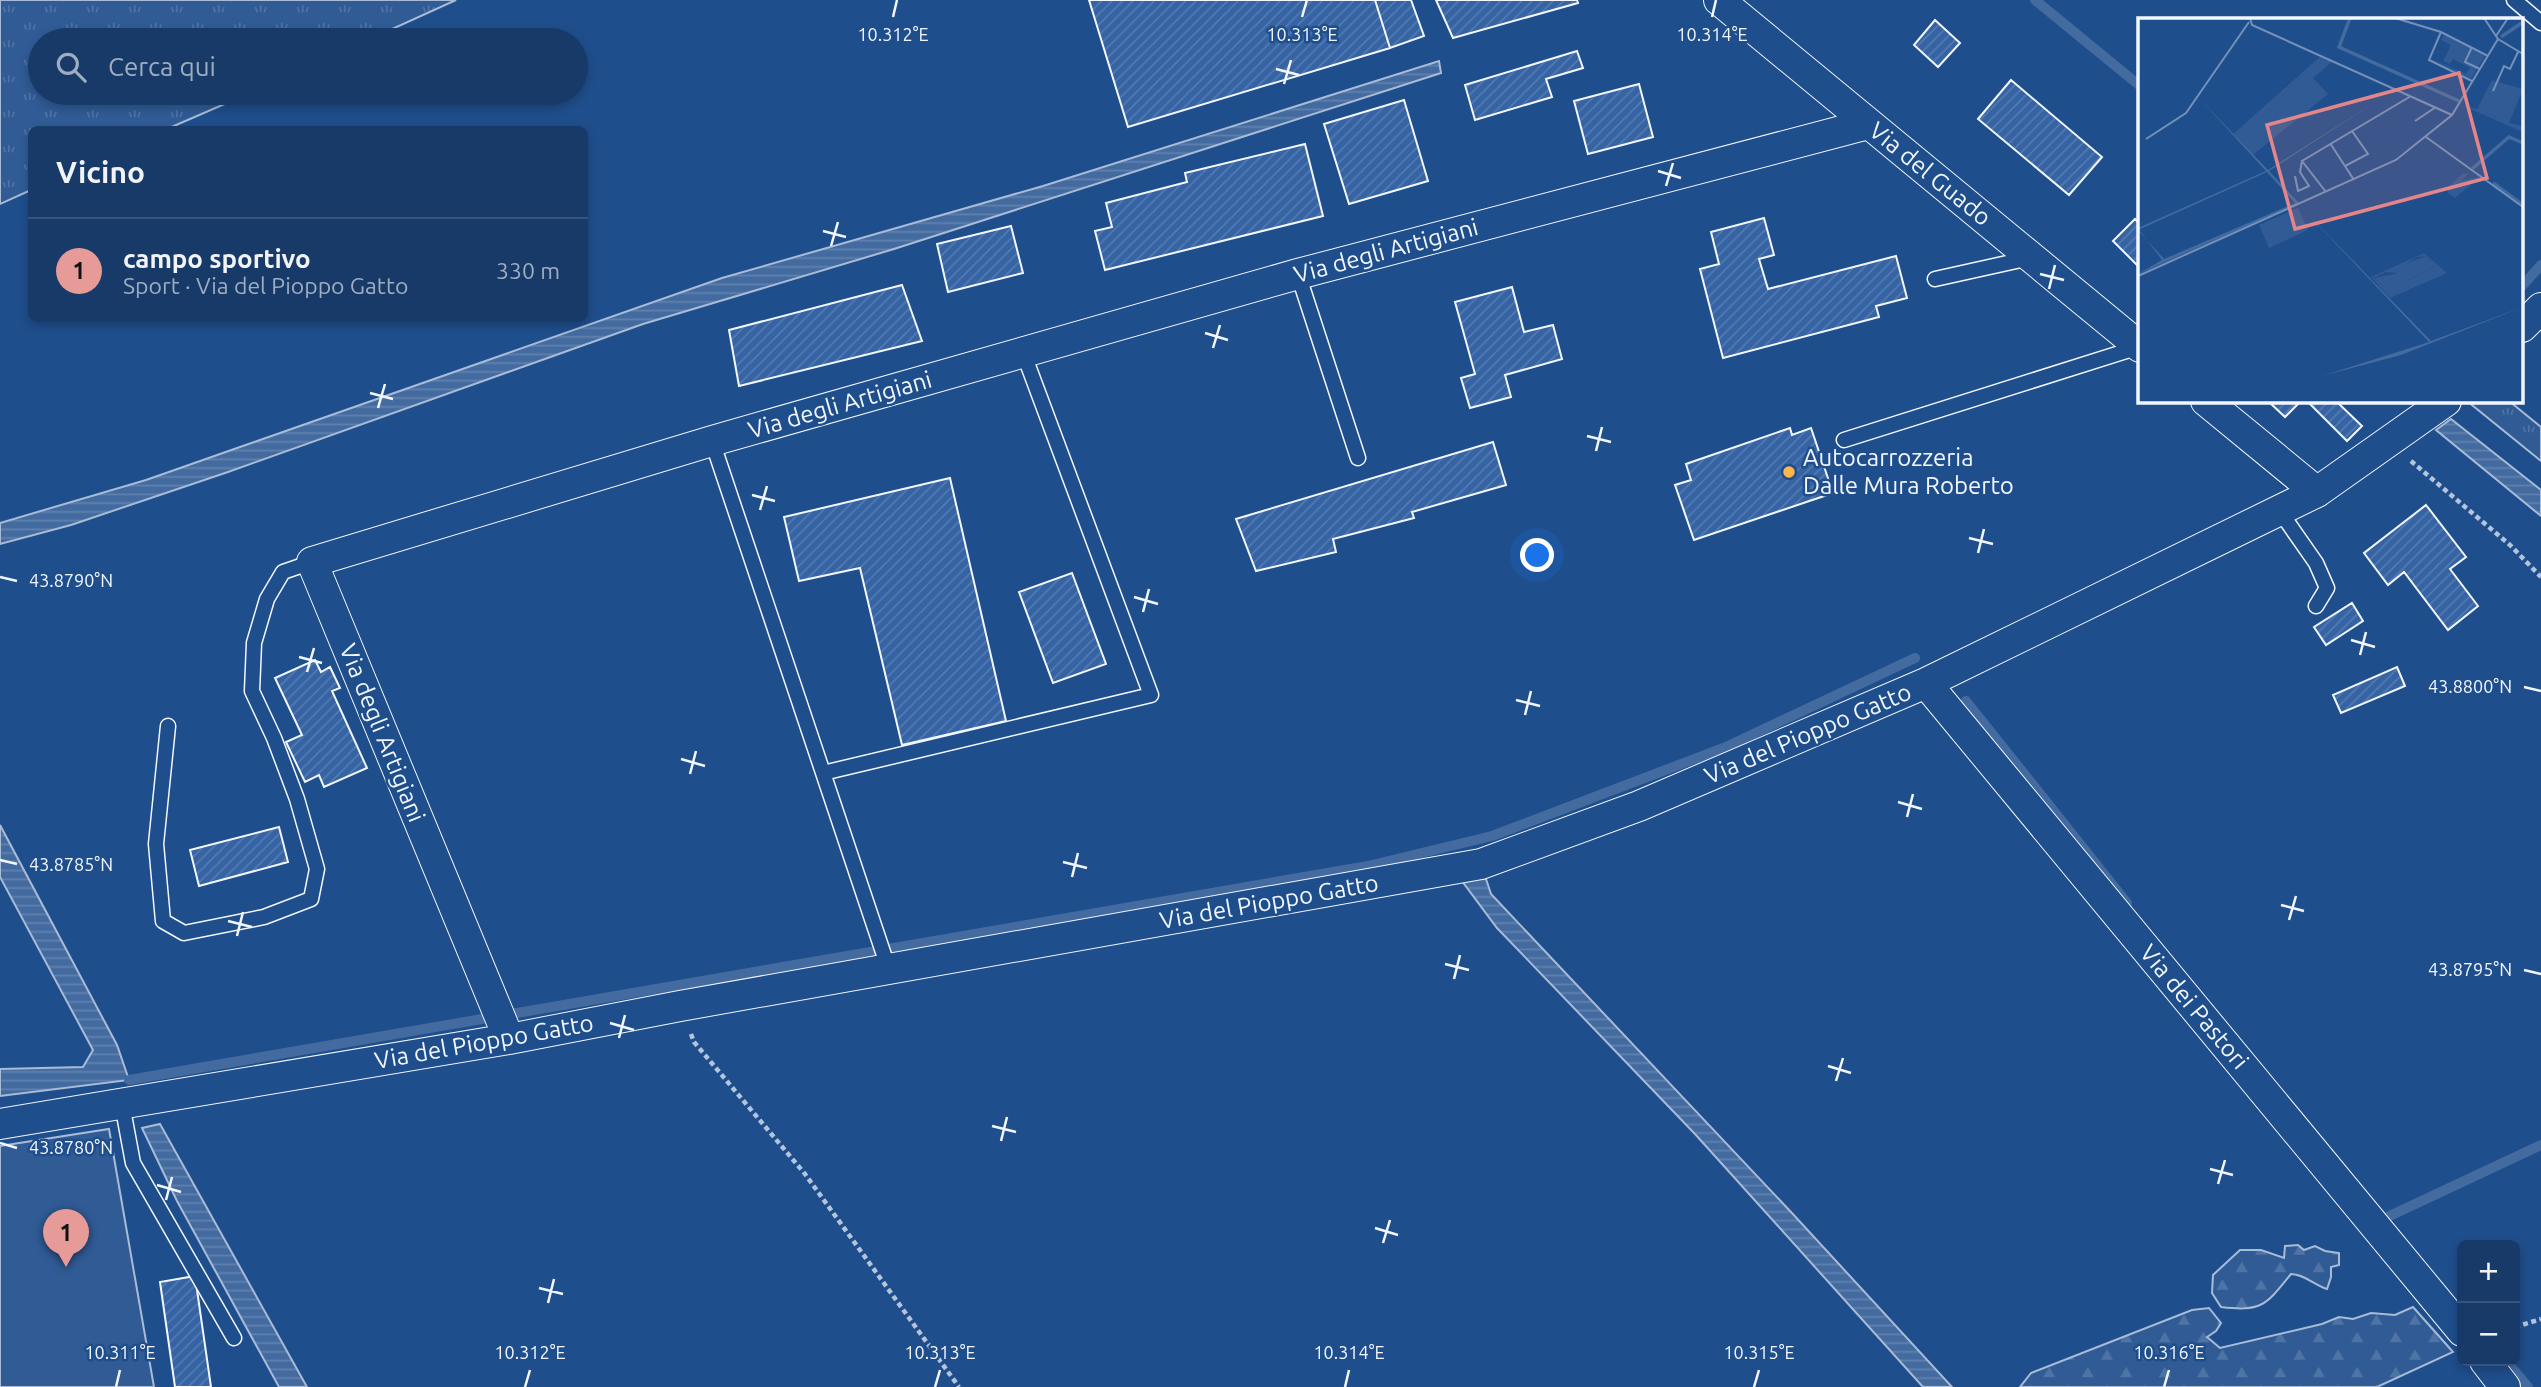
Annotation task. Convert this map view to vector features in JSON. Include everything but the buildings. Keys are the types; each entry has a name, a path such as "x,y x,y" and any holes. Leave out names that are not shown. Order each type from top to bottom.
{"street":[{"name":"Via del Guado","path":"1719,0 2138,345"},
{"name":"Via degli Artigiani","path":"509,1039 312,562 712,442 1298,274 1868,124"},
{"path":"2524,325 2541,308"},
{"path":"2207,402 2317,492"},
{"name":"Via del Pioppo Gatto","path":"0,1124 509,1039 680,1006 1481,864 1639,806 1926,683 2317,492 2437,407"},
{"name":"Via dei Pastori","path":"1926,683 2457,1325"},
{"path":"2490,1366 2505,1387"}],"lane":[{"path":"2514,0 2541,23"},
{"path":"1936,279 2031,257"},
{"path":"1298,274 1358,458"},
{"path":"1844,440 2138,348"},
{"path":"823,774 1150,695 1023,352"},
{"path":"712,442 889,970"},
{"path":"2279,510 2316,562 2327,587 2316,606"},
{"path":"168,726 156,844 163,921 184,933 264,917 311,899 317,869 297,799 274,738 252,691 254,643 267,598 283,572 312,562"},
{"path":"122,1104 132,1163 234,1338"}],"path":[{"path":"2388,442 2510,545 2541,577"},
{"path":"680,1006 694,1042 805,1174 959,1387"},
{"path":"2520,1325 2541,1319"}],"green space":[{"path":"0,0 456,0 394,28 28,28 28,105 222,105 174,126 28,126 28,191 0,204"},
{"path":"2468,402 2510,402 2541,427 2541,461"},
{"path":"2298,1245 2304,1250 2315,1246 2339,1253 2339,1265 2331,1267 2327,1289 2291,1274 2262,1304 2246,1308 2221,1307 2212,1293 2213,1275 2240,1250 2261,1250 2284,1258 2285,1246"},
{"path":"2413,1307 2453,1352 2377,1387 2020,1387 2031,1373 2192,1310 2209,1308 2221,1323 2216,1331 2207,1337 2220,1348 2322,1324 2339,1317 2353,1319 2371,1313 2395,1315"}],"shaded area":[{"path":"1439,61 1441,73 894,249 643,324 228,472 71,525 0,544 0,523 146,480 722,278 1043,186"},
{"path":"2451,419 2541,490 2541,516 2436,430"},
{"path":"0,825 117,1045 129,1080 0,1096 0,1069 83,1067 93,1050 0,877"},
{"path":"1481,864 1491,894 1952,1387 1923,1387 1695,1134 1497,928 1453,869"},
{"path":"160,1124 307,1387 279,1387 177,1201 142,1128"},
{"path":"109,1129 154,1387 0,1387 0,1146"}],"waterway":[{"path":"2035,0 2138,84"},
{"path":"2524,284 2541,265"},
{"path":"129,1080 1368,866 1492,836 1726,747 1915,658"},
{"path":"1966,701 2127,903"},
{"path":"2381,1220 2541,1145"},
{"path":"2510,1366 2528,1387"}],"place":[{"name":"Autocarrozzeria Dalle Mura Roberto","path":"1789,472"},
{"name":"campo sportivo","path":"66,1267"}]}
